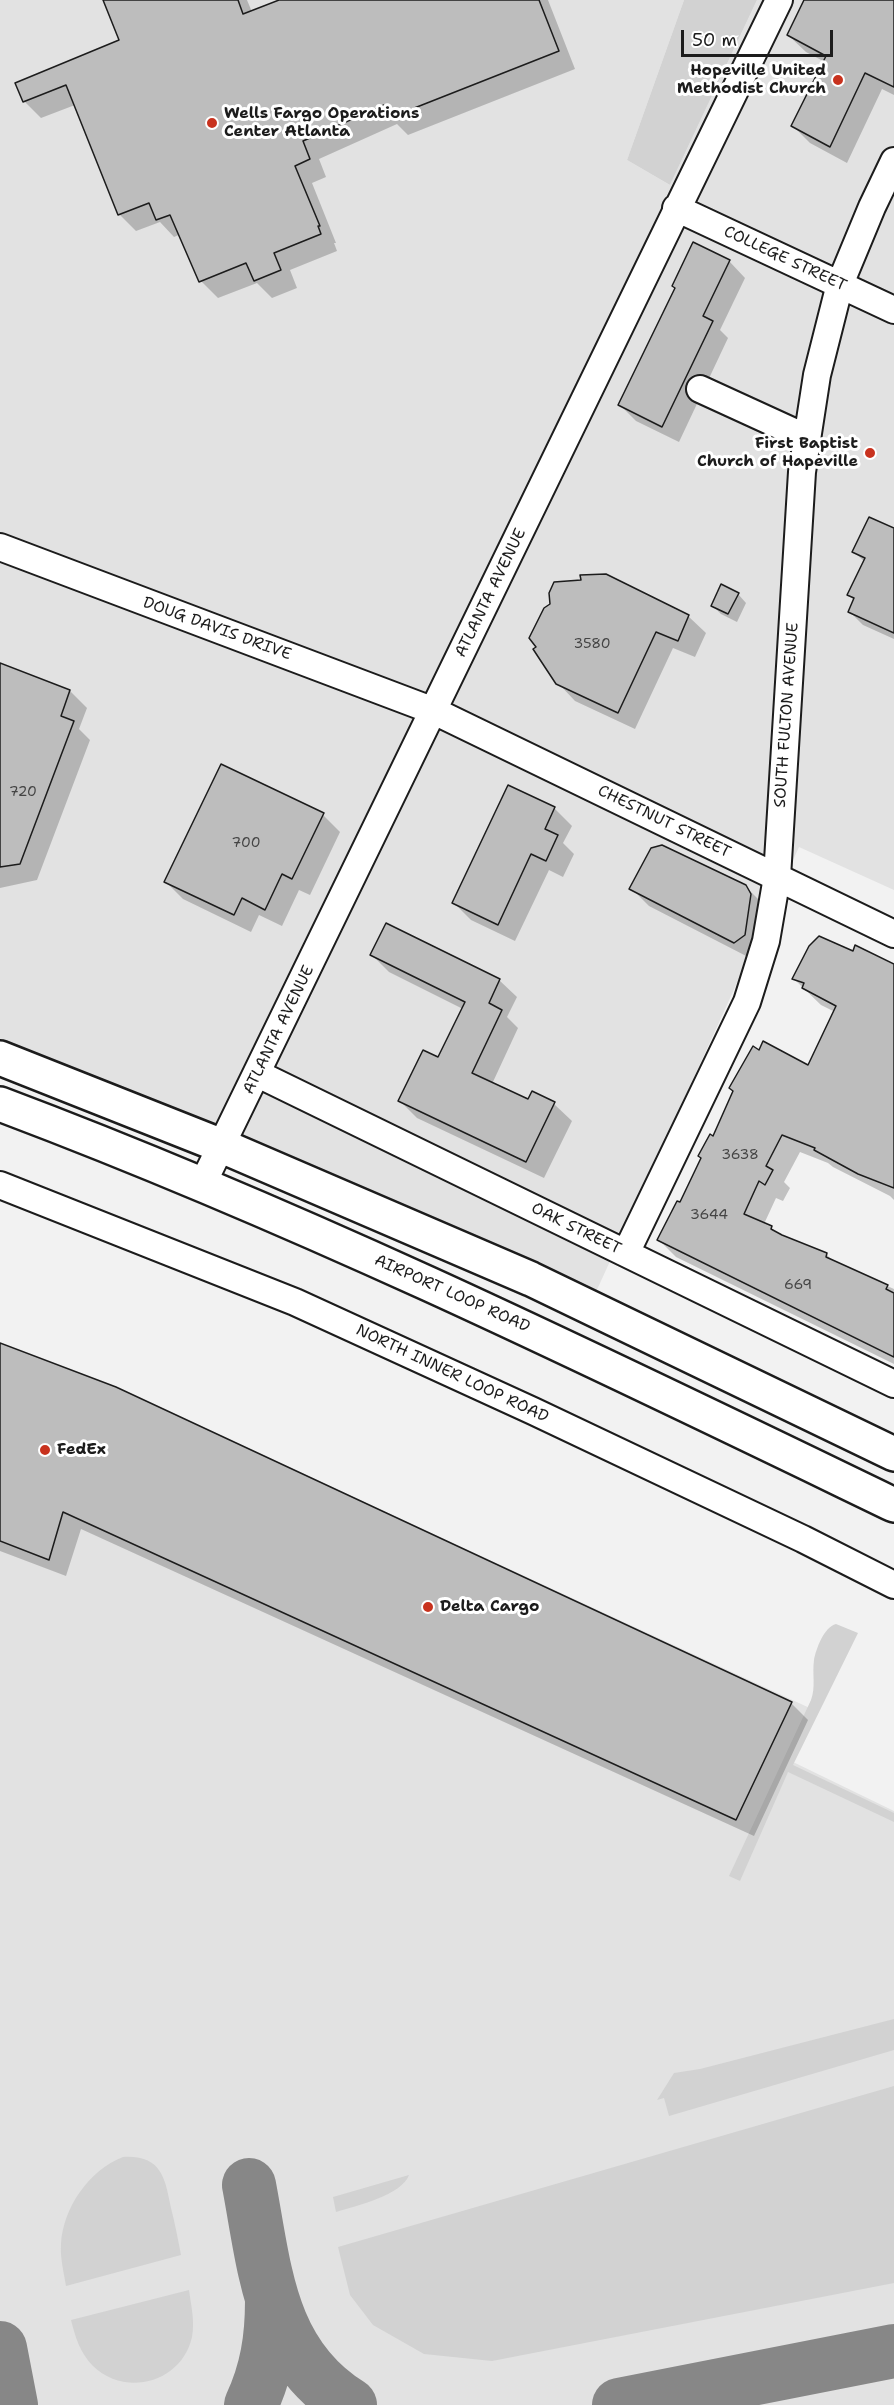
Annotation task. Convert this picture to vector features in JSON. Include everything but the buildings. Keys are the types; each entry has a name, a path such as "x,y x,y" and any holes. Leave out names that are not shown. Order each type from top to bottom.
{"main road":[{"path":"0,1058 222,1146 531,1279 894,1454"},
{"name":"AIRPORT LOOP ROAD","path":"0,1104 287,1220 552,1340 894,1505"}],"street":[{"name":"ATLANTA AVENUE","path":"202,1185 779,0"},
{"name":"SOUTH FULTON AVENUE","path":"626,1253 747,1002 766,941 777,877 802,472 817,375 840,284 894,161"},
{"name":"COLLEGE STREET","path":"676,208 894,310"},
{"path":"700,390 807,438"},
{"name":"DOUG DAVIS DRIVE","path":"0,547 434,711"},
{"name":"CHESTNUT STREET","path":"434,711 894,934"},
{"name":"OAK STREET","path":"258,1074 894,1384"},
{"name":"NORTH INNER LOOP ROAD","path":"0,1185 295,1302 544,1416 803,1539 894,1586"}],"shaded area":[{"path":"0,0 684,0 627,160 670,185 757,0 894,0 894,890 799,847 585,1316 0,1061"},
{"path":"684,0 757,0 670,185 627,160"},
{"path":"0,1343 116,1387 814,1710 791,1761 894,1811 894,2405 0,2405"},
{"path":"836,1624 858,1633 793,1765 894,1813 894,1822 788,1772 740,1881 729,1876 811,1700 814,1660 819,1645 828,1629"},
{"path":"894,2019 894,2050 669,2116 664,2098 657,2100 674,2073 700,2069"},
{"path":"894,2086 894,2283 492,2361 424,2354 373,2325 350,2295 338,2247"},
{"path":"123,2157 146,2160 159,2170 166,2187 181,2255 66,2286 61,2249 67,2217 80,2192 89,2181 99,2171"},
{"path":"409,2175 405,2182 388,2194 336,2212 333,2197"},
{"path":"189,2290 193,2319 192,2337 177,2365 165,2374 136,2383 121,2381 106,2376 93,2366 81,2350 71,2320"}],"taxiway":[{"path":"249,2185 267,2278 275,2308 287,2336 302,2361 323,2385 350,2405"},
{"path":"251,2405 268,2354 272,2301"},
{"path":"0,2348 11,2405"},
{"path":"619,2405 894,2351"}],"place":[{"name":"Hopeville United Methodist Church","path":"838,80"},
{"name":"Wells Fargo Operations Center Atlanta","path":"212,123"},
{"name":"First Baptist Church of Hapeville","path":"870,453"},
{"name":"FedEx","path":"45,1450"},
{"name":"Delta Cargo","path":"428,1607"}]}
